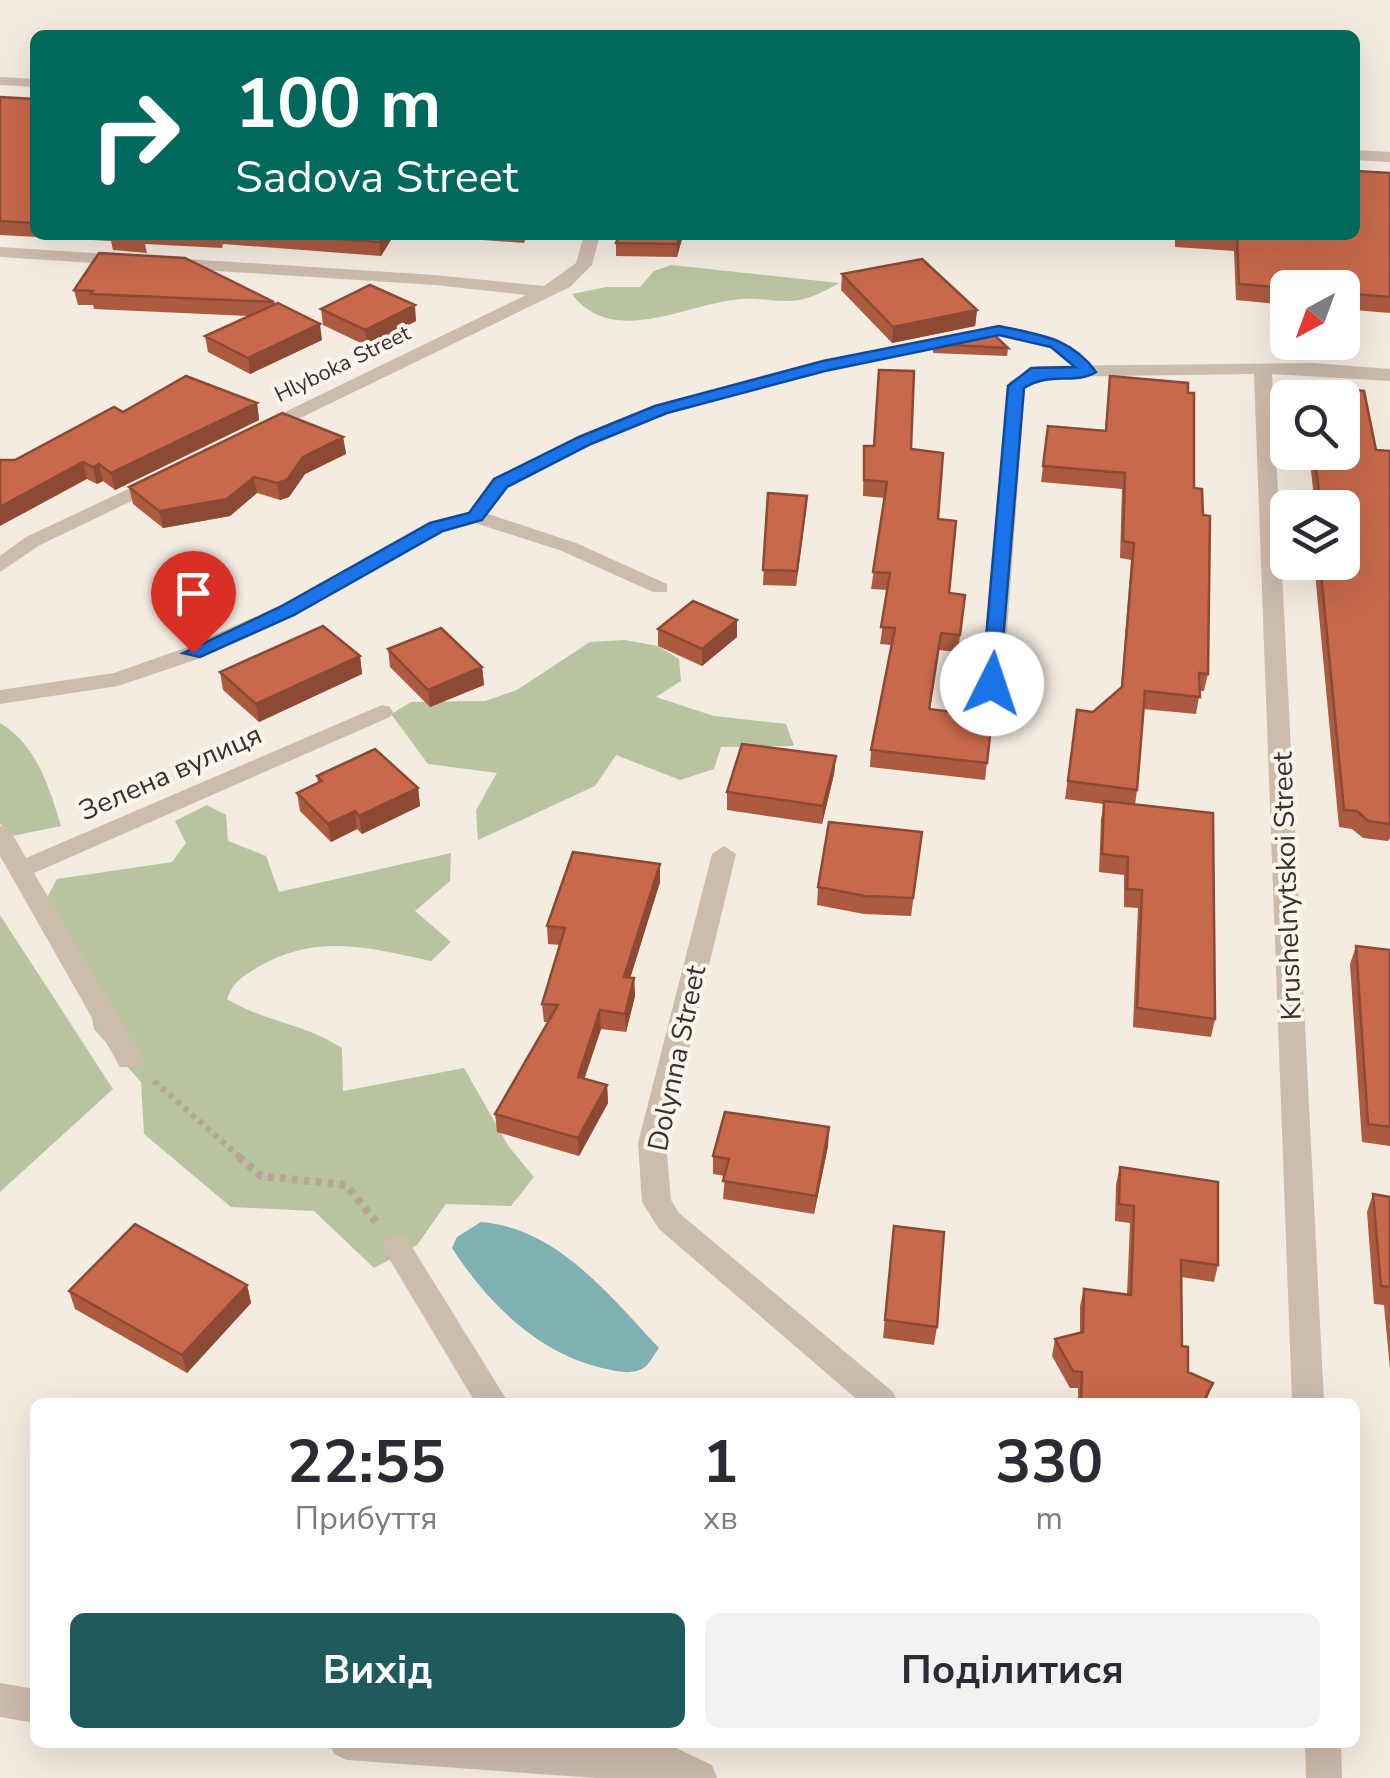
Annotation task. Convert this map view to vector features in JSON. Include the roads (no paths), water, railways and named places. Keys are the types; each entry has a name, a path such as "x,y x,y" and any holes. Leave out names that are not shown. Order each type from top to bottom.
{"street":[{"path":"0,81 30,83"},
{"path":"1360,155 1390,158"},
{"name":"Hlyboka Street","path":"248,438 548,292 584,265 591,240"},
{"path":"0,252 435,280 548,292"},
{"path":"476,516 501,483 585,440 661,409 823,366 999,330 1056,344 1073,353 1087,372"},
{"path":"992,684 1016,386 1037,372 1264,369 1390,375"},
{"name":"Krushelnytskoi Street","path":"1264,369 1308,1398"},
{"path":"0,566 32,541 184,469"},
{"path":"0,697 118,679 193,653 287,611 436,527 476,516 569,547 660,588"},
{"name":"Зелена вулиця","path":"20,870 382,712"},
{"path":"0,834 130,1060"},
{"name":"Dolynna Street","path":"724,854 652,1143 657,1202 670,1221 877,1398"},
{"path":"397,1247 490,1398"},
{"path":"0,1700 30,1705"},
{"path":"447,1748 681,1762"},
{"path":"1323,1748 1324,1778"}],"water":[{"path":"481,1222 534,1237 580,1268 659,1348 647,1365 626,1372 583,1362 538,1340 518,1325 482,1289 452,1248 457,1237"}]}
